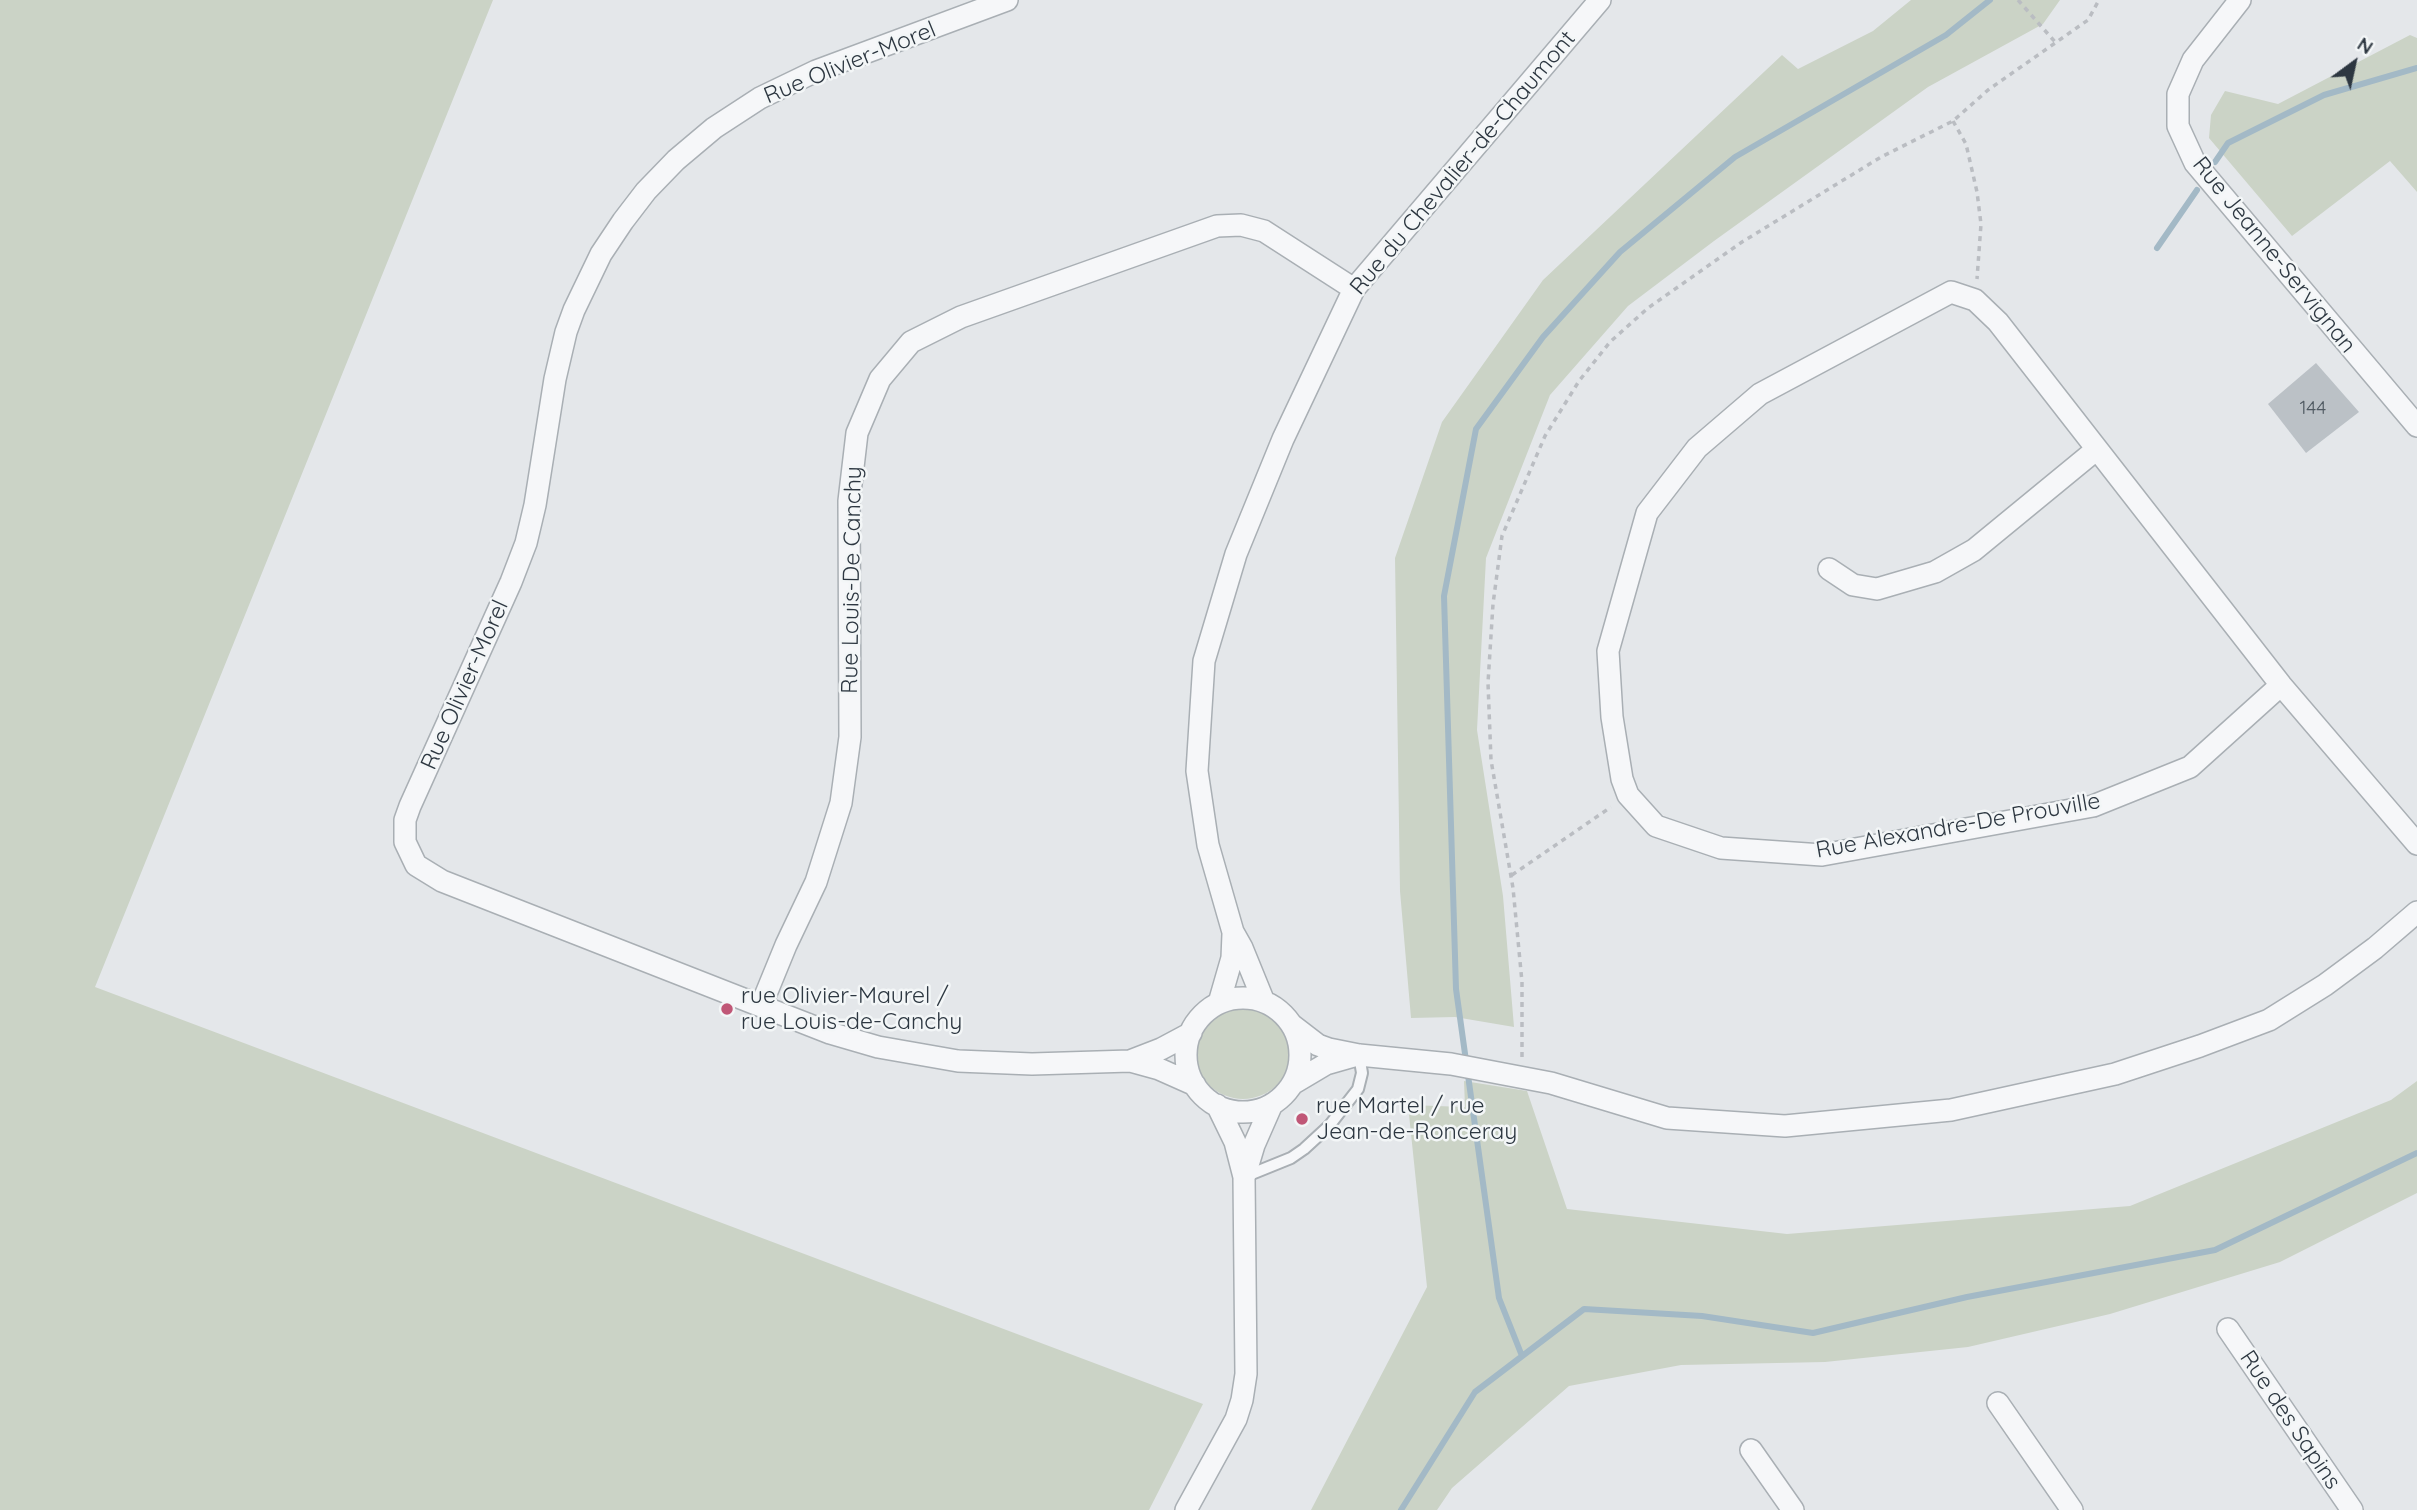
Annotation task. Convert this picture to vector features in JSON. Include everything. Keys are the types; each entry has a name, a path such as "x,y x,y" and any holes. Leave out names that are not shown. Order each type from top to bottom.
{"street":[{"name":"Rue Olivier-Morel","path":"1007,0 816,71 760,97 714,128 676,160 646,191 623,221 596,264 566,332 553,391 533,514 523,552 405,820 404,831 409,853 416,865 429,875 830,1033 878,1047 958,1061 1018,1064 1129,1061 1159,1069 1195,1085"},
{"name":"Rue du Chevalier-de-Chaumont","path":"1264,1002 1233,932 1208,845 1196,771 1204,661 1237,554 1283,439 1354,289 1600,0"},
{"name":"Rue Jeanne-Servignan","path":"2240,0 2193,60 2178,94 2178,126 2195,163 2417,426"},
{"name":"Rue Louis-De Canchy","path":"761,1006 816,882 841,803 850,737 849,501 857,433 880,379 911,342 961,317 1217,226 1241,225 1264,231 1354,289"},
{"name":"Rue Alexandre-De Prouville","path":"1975,300 1951,292 1760,394 1697,449 1647,513 1608,651 1612,717 1622,779 1628,795 1656,826 1721,848 1822,855 2093,806 2190,767 2281,685"},
{"path":"1975,300 1998,321 2281,685 2417,844"},
{"path":"1829,569 1853,585 1877,589 1935,572 1974,550 2096,449"},
{"path":"1359,1055 1326,1064 1294,1083 1272,1104 1245,1112 1217,1105 1204,1096 1195,1085 1187,1059 1191,1033 1198,1021 1219,1003 1249,998 1276,1009 1318,1045 1359,1055 1451,1064 1551,1083 1667,1118 1785,1126 1951,1110 2115,1074 2269,1020 2335,978 2417,912"},
{"name":"Rue du Chevalier-de-Chaumont","path":"1219,1003 1232,958 1233,932"},
{"path":"1292,1025 1299,1042 1300,1060 1294,1083"},
{"name":"Rue Olivier-Morel","path":"1129,1061 1161,1049 1191,1033"},
{"path":"1244,1177 1254,1145 1272,1104"},
{"path":"1186,1510 1236,1419 1246,1374 1244,1177 1235,1142 1217,1105"},
{"name":"Rue des Sapins","path":"2228,1329 2352,1510"},
{"path":"1998,1403 2072,1510"},
{"path":"1751,1450 1793,1510"}],"lane":[{"path":"1244,1177 1291,1158 1329,1126 1357,1089 1362,1073 1359,1055"}],"path":[{"path":"2018,0 2057,43"},
{"path":"1522,1078 1522,982 1512,875 1491,760 1488,683 1493,604 1502,536 1545,436 1579,381 1610,342 1648,308 1742,242 1881,157 1953,121 1988,90 2088,20 2099,0"},
{"path":"1953,121 1966,144 1981,224 1975,300"},
{"path":"1512,875 1628,795"}],"shaded area":[{"path":"0,0 493,0 95,987 1203,1404 1149,1510 0,1510"},
{"path":"1911,0 2060,0 2043,24 1928,87 1628,306 1550,395 1486,558 1477,730 1503,896 1514,1027 1455,1017 1411,1018 1400,891 1395,558 1442,422 1543,280 1782,55 1798,69 1873,31"},
{"path":"2410,35 2417,38 2417,192 2390,161 2292,236 2209,138 2211,115 2225,91 2278,104"},
{"path":"1243,1003 1261,1007 1277,1017 1287,1033 1291,1051 1287,1069 1277,1085 1261,1095 1243,1099 1225,1095 1209,1085 1199,1069 1195,1051 1199,1033 1209,1017 1225,1007"},
{"path":"1464,1081 1527,1091 1567,1209 1787,1234 2130,1206 2391,1100 2417,1081 2417,1193 2280,1262 2110,1314 1968,1347 1825,1362 1681,1365 1569,1386 1452,1488 1437,1510 1311,1510 1427,1287 1408,1105 1465,1107"}],"building":[{"path":"2316,363 2359,412 2306,453 2268,404"}],"waterway":[{"path":"1522,1356 1499,1298 1456,989 1444,596 1476,429 1543,337 1620,252 1735,157 1946,35 1990,0"},
{"path":"2215,162 2228,143 2324,95 2417,68"},
{"path":"2157,248 2197,190"},
{"path":"1401,1510 1475,1392 1584,1309 1702,1316 1813,1333 1967,1297 2215,1250 2417,1153"}],"place":[{"name":"rue Olivier-Maurel / rue Louis-de-Canchy","path":"727,1009"},
{"name":"rue Martel / rue Jean-de-Ronceray","path":"1302,1119"}]}
